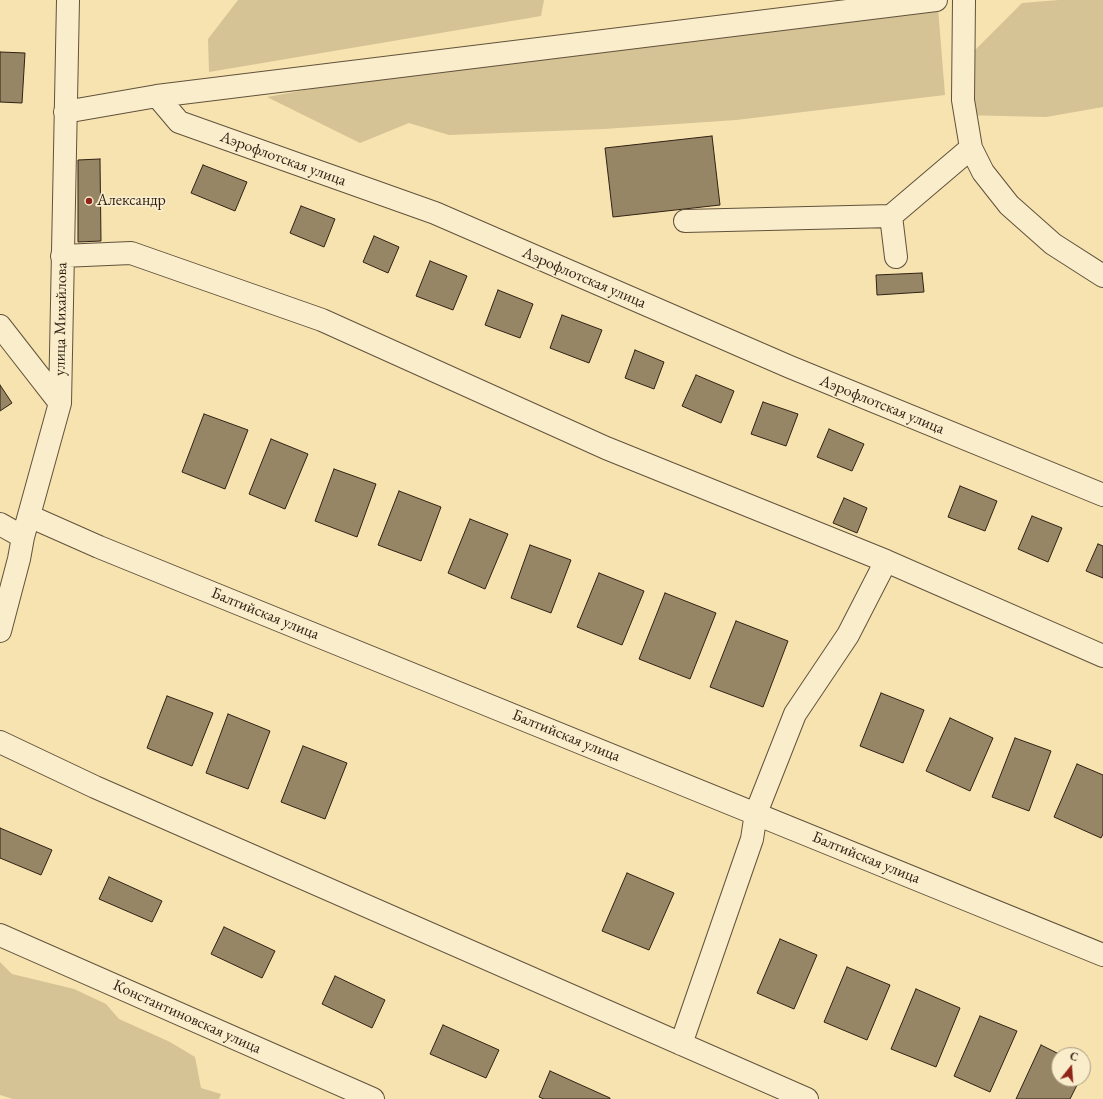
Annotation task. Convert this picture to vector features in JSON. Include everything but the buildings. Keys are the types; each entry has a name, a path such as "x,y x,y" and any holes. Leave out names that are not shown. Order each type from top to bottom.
{"street":[{"name":"улица Михайлова","path":"0,631 19,559 23,537 60,403 64,112 68,0"},
{"path":"64,112 157,96 936,0"},
{"path":"964,0 963,100 971,148 983,172 1009,204 1053,244 1103,276"},
{"name":"Аэрофлотская улица","path":"157,96 179,122 435,213 790,367 1103,495"},
{"path":"684,221 891,216 971,148"},
{"path":"891,216 896,257"},
{"path":"62,256 131,253 322,320 606,448 886,561 1103,656"},
{"path":"0,326 60,403"},
{"name":"Балтийская улица","path":"29,516 99,547 1103,955"},
{"path":"0,524 23,537"},
{"path":"681,1044 752,840 756,813 796,714 848,634 886,561"},
{"path":"0,742 110,793 807,1099"},
{"name":"Константиновская улица","path":"0,935 373,1099"}],"shaded area":[{"path":"238,0 544,0 541,16 209,72 208,39"},
{"path":"1059,0 1103,0 1103,107 1046,117 961,115 973,52 1022,3"},
{"path":"938,8 945,95 736,120 604,129 449,135 409,123 360,143 267,97 597,36"},
{"path":"0,962 12,974 74,989 106,1004 119,1019 170,1042 195,1057 201,1088 221,1094 219,1099 13,1099 0,1095"}],"place":[{"name":"Александр","path":"89,201"}]}
